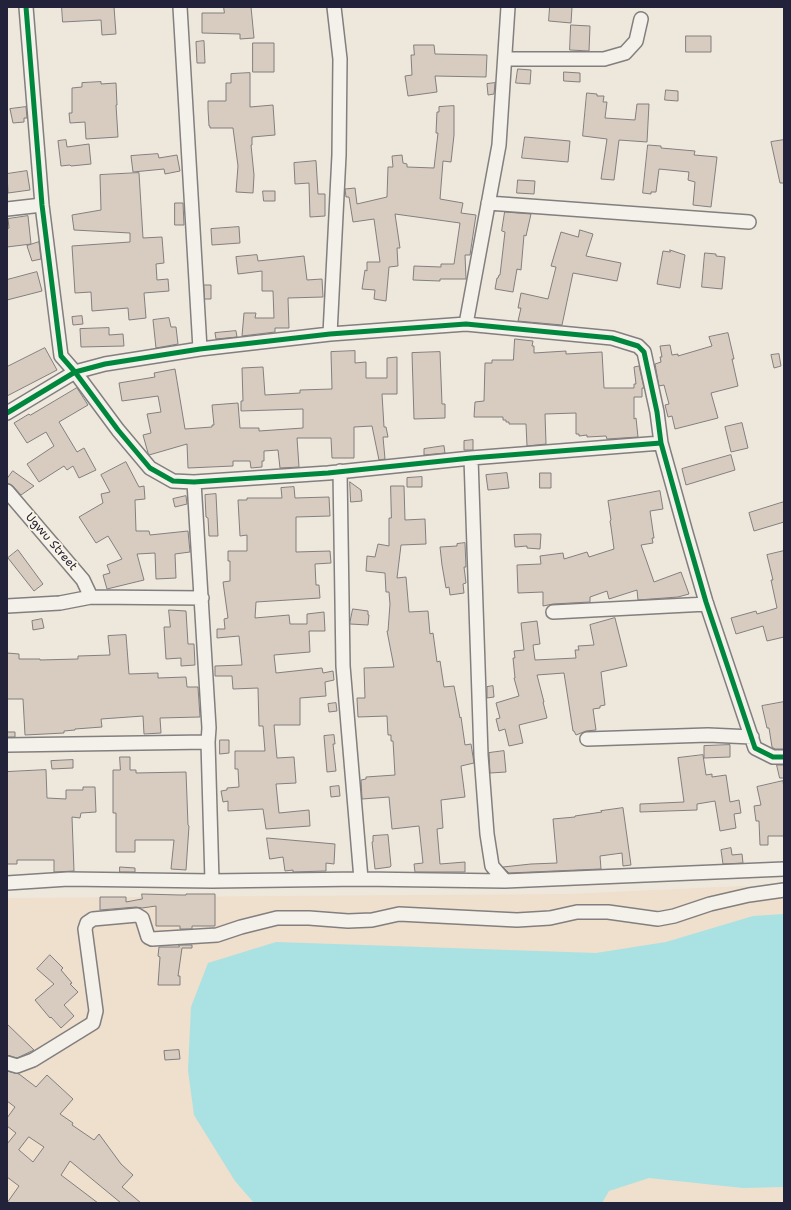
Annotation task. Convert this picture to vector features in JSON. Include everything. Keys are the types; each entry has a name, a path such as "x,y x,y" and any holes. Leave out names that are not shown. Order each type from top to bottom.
{"street":[{"path":"26,7 42,205 61,356 75,372 118,430 150,468 174,481 194,482 328,473 471,458 661,443"},
{"path":"180,7 200,349"},
{"path":"330,334 339,148 340,59 334,7"},
{"path":"466,324 499,145 508,7"},
{"path":"505,59 604,59 625,53 636,41 641,19"},
{"path":"488,203 749,222"},
{"path":"7,209 42,205"},
{"path":"7,413 75,372 104,364 200,349 330,334 466,324 612,338 638,346 644,352 657,412 661,443 707,604 755,748 773,757 784,757"},
{"path":"471,458 481,755 487,834 492,866 505,881"},
{"path":"340,471 343,666 361,879"},
{"path":"194,482 209,728 208,742 212,881"},
{"name":"Ugwu Street","path":"7,491 83,580 91,597"},
{"path":"7,606 60,603 91,597 202,598"},
{"path":"553,612 707,604"},
{"path":"587,739 708,736 752,737"},
{"path":"7,746 208,742"},
{"path":"7,883 68,879 212,881 361,879 505,881 784,869"},
{"path":"7,1063 17,1066 33,1060 93,1023 96,1011 85,929 87,922 93,919 137,915 142,918 148,936 152,939 217,935 277,918 309,918 348,921 372,920 399,914 517,920 550,918 577,912 608,912 658,919 674,916 710,904 749,895 784,890"}],"shaded area":[{"path":"742,886 784,892 784,1203 7,1203 7,898 569,894"}],"water":[{"path":"784,914 784,1187 743,1188 649,1178 609,1191 602,1203 254,1203 235,1181 194,1115 188,1070 191,1007 208,963 276,942 596,953 666,942 753,916"}],"building":[{"path":"62,7 114,7 116,34 102,35 101,20 63,22"},
{"path":"224,7 251,7 254,38 240,39 240,34 202,33 202,13 224,13"},
{"path":"550,7 572,7 571,23 549,21"},
{"path":"571,25 590,26 589,51 570,50"},
{"path":"686,36 711,36 711,52 686,52"},
{"path":"204,41 205,63 197,63 196,42"},
{"path":"253,43 274,43 274,72 253,72"},
{"path":"414,45 434,45 435,54 487,55 486,77 435,76 437,92 408,96 405,76 412,75 411,55 414,55"},
{"path":"518,69 531,70 530,84 516,83"},
{"path":"564,72 580,73 580,82 564,81"},
{"path":"250,73 250,107 273,105 275,135 252,137 251,145 254,175 253,193 236,192 238,166 233,128 210,128 208,109 208,101 226,101 226,83 231,83 231,74"},
{"path":"101,82 101,84 116,83 118,137 86,139 85,122 70,123 69,113 72,113 72,88 82,87 82,83"},
{"path":"495,83 494,94 488,95 487,84"},
{"path":"666,90 678,91 678,101 665,100"},
{"path":"587,93 597,94 597,96 604,96 603,102 607,102 605,118 635,120 637,104 649,104 647,142 619,140 614,180 601,179 607,139 583,136"},
{"path":"454,106 454,135 451,162 443,161 440,199 463,203 461,213 476,215 470,255 465,255 466,279 440,279 440,281 413,280 414,266 441,267 441,264 454,264 460,223 395,214 400,248 397,248 398,266 389,267 386,301 374,299 375,290 362,289 365,270 367,271 367,262 380,262 374,219 353,222 349,197 346,197 345,189 355,188 357,204 387,197 388,167 393,167 392,156 402,155 403,163 407,164 407,167 434,168 438,133 436,133 437,112 439,112 439,107"},
{"path":"26,107 27,118 24,118 24,122 13,123 10,109"},
{"path":"525,137 570,141 568,162 522,158"},
{"path":"66,140 67,147 89,144 91,164 61,166 58,141"},
{"path":"784,140 784,183 780,183 771,142"},
{"path":"648,145 661,146 661,148 695,151 694,155 717,157 711,207 693,205 695,182 688,180 689,172 659,169 656,192 651,192 651,194 643,193"},
{"path":"158,154 159,158 177,155 180,171 165,174 164,169 133,172 131,156"},
{"path":"316,161 318,194 325,194 325,216 310,217 309,183 295,184 294,163"},
{"path":"27,171 30,190 8,193 7,174"},
{"path":"139,173 143,238 162,237 164,263 156,264 157,280 168,279 169,291 144,293 146,318 129,320 128,308 92,311 91,292 75,293 72,246 130,242 130,233 74,230 72,215 101,210 100,175"},
{"path":"518,180 535,181 534,194 517,193"},
{"path":"263,191 275,191 275,201 264,201"},
{"path":"175,203 183,203 184,225 175,225"},
{"path":"505,212 531,214 526,236 524,235 521,270 517,269 513,292 495,289 497,278 500,275 505,232 502,231"},
{"path":"28,216 31,244 7,247 7,229 9,228 8,219"},
{"path":"239,227 240,243 212,245 211,229"},
{"path":"580,230 593,234 586,256 621,263 617,281 573,273 562,325 518,321 521,308 518,308 521,293 548,299 556,267 551,266 561,232 578,237"},
{"path":"39,242 41,259 32,261 27,246"},
{"path":"670,250 685,255 680,288 657,284 663,251 670,252"},
{"path":"705,253 725,257 722,289 702,287"},
{"path":"257,255 258,261 304,256 307,280 322,279 323,297 288,298 289,328 275,328 275,332 242,336 244,313 256,313 255,318 274,318 273,291 262,291 262,271 238,274 236,257"},
{"path":"37,272 42,291 7,300 7,280"},
{"path":"204,285 211,285 211,299 205,299"},
{"path":"82,316 83,324 73,325 72,317"},
{"path":"169,318 171,327 176,327 178,344 156,348 153,320"},
{"path":"109,328 109,335 123,334 124,346 81,347 80,329"},
{"path":"236,331 237,337 216,339 215,333"},
{"path":"728,333 738,386 711,393 718,418 675,429 672,416 668,417 665,405 669,404 664,385 659,386 655,364 661,362 660,357 662,357 660,346 670,345 672,355 678,354 678,356 712,346 709,337"},
{"path":"515,339 533,341 532,346 534,346 534,353 566,351 566,354 602,352 604,388 634,388 634,384 636,384 634,367 639,366 644,388 642,388 642,397 634,397 634,419 636,418 638,437 607,439 606,436 579,436 579,434 576,434 576,413 545,414 546,444 527,446 526,424 509,424 506,420 503,420 503,417 474,417 475,402 484,401 485,363 492,363 492,360 513,360"},
{"path":"45,348 57,370 7,396 7,367"},
{"path":"355,351 355,363 366,362 366,378 387,378 387,358 397,357 397,394 382,394 384,427 386,427 388,437 383,437 385,459 379,460 372,426 354,427 354,458 332,458 331,438 297,438 299,467 280,468 278,450 264,451 264,461 262,461 262,467 251,468 250,461 233,461 233,466 188,468 187,444 149,455 148,453 143,435 151,433 147,414 161,412 158,396 122,401 119,383 155,377 154,373 175,369 185,429 212,427 212,425 214,425 212,405 238,403 240,428 259,428 259,431 303,428 303,409 241,411 241,401 243,401 242,368 263,367 265,395 300,393 300,390 332,389 331,352"},
{"path":"440,352 442,404 445,404 445,418 414,419 412,353"},
{"path":"779,354 781,366 774,368 771,355"},
{"path":"77,388 88,405 59,422 77,452 84,448 96,470 79,478 73,466 67,470 64,466 39,482 27,464 54,446 46,432 27,443 14,423"},
{"path":"742,423 748,448 731,452 725,427"},
{"path":"473,440 473,450 464,450 464,441"},
{"path":"444,446 445,453 424,455 424,449"},
{"path":"731,455 735,470 686,485 682,469"},
{"path":"126,462 139,487 144,486 145,499 135,500 136,531 149,531 150,535 188,531 190,552 175,554 176,578 156,579 155,553 137,554 144,580 107,589 103,575 110,573 107,565 122,559 108,536 96,543 79,517 103,503 101,494 110,492 101,475"},
{"path":"13,471 34,486 21,495 13,486 7,483 7,479"},
{"path":"507,473 509,488 488,490 486,475"},
{"path":"540,473 551,473 551,488 540,488"},
{"path":"422,477 422,487 407,487 407,478"},
{"path":"350,482 361,490 362,501 351,502"},
{"path":"391,486 404,486 405,520 425,519 426,544 401,545 397,578 406,577 409,612 428,611 430,634 433,633 437,662 440,661 444,687 454,686 465,745 471,744 474,763 461,766 465,797 441,800 443,828 437,829 440,864 465,862 465,872 415,872 414,864 423,863 419,826 392,829 389,797 362,799 361,780 366,779 366,777 395,775 393,741 391,741 391,735 388,735 387,716 358,717 357,698 365,698 364,668 394,667 387,631 390,604 389,592 386,592 385,573 366,571 367,556 375,557 378,544 389,546"},
{"path":"294,487 295,498 329,497 330,516 296,517 296,552 330,551 331,563 315,564 316,585 319,585 320,598 256,602 255,618 289,615 290,624 307,624 307,614 324,612 325,631 309,631 310,652 274,655 276,673 322,668 323,673 333,671 334,680 325,682 326,696 300,698 300,725 274,725 277,758 294,757 296,783 276,784 279,813 309,810 310,826 266,829 263,809 228,811 228,801 223,802 221,791 227,790 227,788 239,787 238,769 235,769 235,751 265,751 263,726 259,726 258,688 233,689 232,676 215,676 215,666 242,665 239,636 217,638 217,629 225,629 224,619 228,618 223,582 230,581 230,561 228,561 228,551 247,551 247,535 240,536 238,500 247,500 247,498 282,498 281,488"},
{"path":"660,491 663,509 650,511 654,538 652,538 653,543 641,545 654,582 681,572 689,594 678,597 638,600 637,590 609,599 607,591 590,597 590,602 543,606 543,592 518,593 517,565 541,564 540,556 563,553 564,559 587,552 589,557 614,549 608,501"},
{"path":"216,494 218,536 209,536 205,495"},
{"path":"186,496 187,504 175,507 173,499"},
{"path":"784,502 784,522 754,531 749,513"},
{"path":"541,534 540,549 527,548 527,546 515,547 514,535"},
{"path":"465,543 466,567 464,567 466,583 463,584 464,593 450,595 449,587 446,588 440,547 457,546 457,544"},
{"path":"18,550 43,584 34,591 8,558"},
{"path":"784,551 784,637 767,641 763,626 736,634 731,618 756,611 757,614 777,608 771,580 773,580 767,555"},
{"path":"353,609 368,611 368,625 350,624"},
{"path":"169,610 186,611 188,644 194,644 195,665 181,666 181,658 166,659 164,627 170,627"},
{"path":"615,618 627,666 601,672 605,705 600,706 600,708 593,709 596,730 586,731 576,735 573,731 564,673 537,675 547,718 519,725 523,743 509,746 505,729 499,731 496,719 500,718 496,703 519,696 514,678 513,658 515,658 514,651 524,650 521,623 537,621 540,644 533,645 535,660 576,658 575,650 579,650 578,646 594,645 590,625"},
{"path":"42,619 44,628 33,630 32,621"},
{"path":"126,635 129,674 158,673 158,678 186,677 187,687 198,687 200,717 160,718 161,733 144,734 143,716 101,719 102,727 75,729 64,731 64,733 25,735 23,699 7,699 7,653 19,654 19,659 40,660 78,659 78,656 110,655 108,636"},
{"path":"493,686 494,697 487,698 487,687"},
{"path":"784,702 784,749 775,749 772,747 769,728 767,728 762,706"},
{"path":"336,703 337,711 329,712 328,704"},
{"path":"7,732 15,732 15,737 7,737"},
{"path":"334,735 335,744 333,744 336,771 327,772 324,736"},
{"path":"220,740 229,740 229,753 220,754"},
{"path":"730,745 730,757 704,758 704,746"},
{"path":"504,751 506,772 490,773 489,753"},
{"path":"703,755 706,775 712,774 712,777 726,775 730,802 739,800 741,813 734,814 736,828 720,831 715,801 697,804 697,810 640,812 640,804 684,802 678,758"},
{"path":"120,757 130,757 130,770 136,770 136,773 186,772 189,826 186,870 171,869 174,840 135,840 135,852 116,852 116,813 113,813 113,770 120,770"},
{"path":"73,760 73,768 52,769 51,761"},
{"path":"777,765 784,765 784,778 780,778"},
{"path":"46,770 47,798 66,799 66,790 83,790 83,787 95,787 96,812 81,813 80,818 72,817 74,871 54,872 54,860 17,860 17,864 7,864 7,772"},
{"path":"783,781 784,836 768,836 768,845 760,845 759,821 756,821 754,806 761,805 757,787"},
{"path":"339,786 340,796 331,797 330,787"},
{"path":"623,808 631,865 623,866 622,853 600,856 601,869 509,873 503,867 557,863 553,819 575,817"},
{"path":"388,835 391,866 375,869 372,842 373,836"},
{"path":"267,838 335,844 334,864 326,863 326,871 285,871 283,857 270,859"},
{"path":"731,848 732,855 742,854 743,863 723,864 721,850"},
{"path":"120,867 135,868 135,872 120,872"},
{"path":"142,894 215,894 215,926 192,926 192,929 180,929 180,926 156,926 156,906 100,910 100,897 126,897 126,902 142,899"},
{"path":"179,945 192,945 192,948 182,948 178,976 180,976 180,985 158,985 160,957 158,956 159,947 179,947"},
{"path":"50,955 63,968 61,970 72,983 70,984 78,992 64,1005 74,1016 61,1028 51,1017 50,1018 35,1000 54,984 37,969"},
{"path":"7,1024 34,1050 17,1058 7,1055"},
{"path":"179,1050 180,1059 165,1060 164,1051"},
{"path":"7,1071 19,1074 36,1087 47,1075 73,1099 60,1114 73,1123 72,1125 94,1140 99,1134 121,1164 133,1175 122,1187 141,1203 121,1203 70,1161 61,1175 98,1203 7,1203 19,1186 7,1177 7,1144 16,1133 7,1126 7,1118 15,1107 7,1101","holes":["29,1137 44,1147 33,1162 19,1150"]}],"cycle path":[{"path":"26,7 42,205 61,356 75,372 118,430 150,468 173,481 194,482 328,473 471,458 661,443"},
{"path":"7,413 75,372 105,364 200,349 330,334 466,324 612,338 638,346 644,352 657,412 661,443 706,602 755,748 773,757 784,757"}]}
